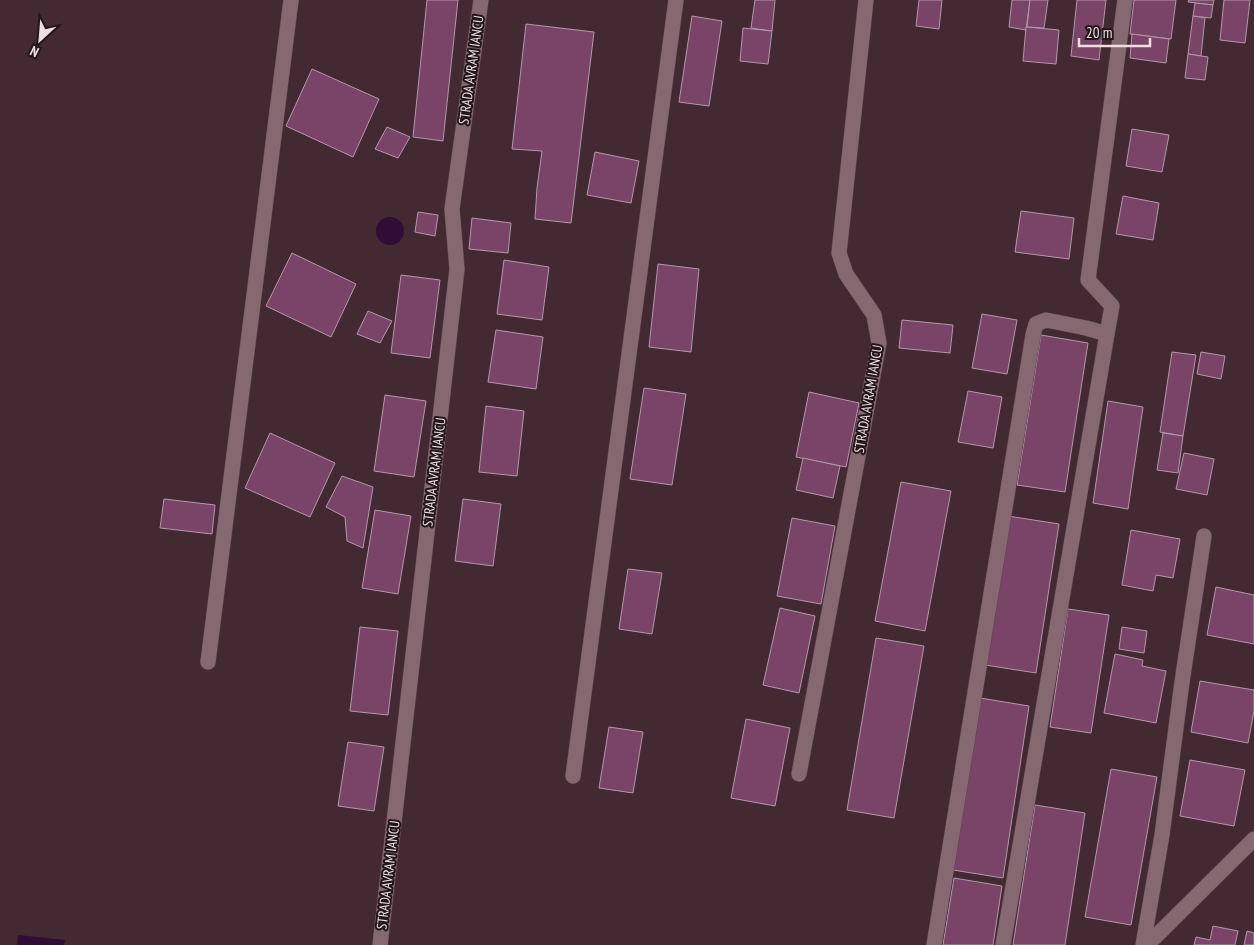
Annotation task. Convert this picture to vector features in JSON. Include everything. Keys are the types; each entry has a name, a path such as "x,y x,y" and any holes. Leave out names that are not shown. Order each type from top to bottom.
{"street":[{"path":"208,662 290,0"},
{"name":"STRADA AVRAM IANCU","path":"380,945 458,269 452,209 482,0"},
{"path":"573,776 676,0"},
{"name":"STRADA AVRAM IANCU","path":"798,774 879,343 874,315 846,274 839,253 866,0"},
{"path":"1004,945 1112,306 1088,280 1125,0"},
{"path":"934,945 1036,324 1046,320 1108,334"},
{"path":"1143,945 1162,835 1180,691 1204,536"},
{"path":"1147,945 1254,840"}],"shaded area":[{"path":"390,217 400,221 404,231 400,241 390,245 380,241 376,231 380,221"},
{"path":"18,935 65,940 64,945 17,945"}],"building":[{"path":"427,0 458,0 443,141 413,137"},
{"path":"755,0 775,0 772,31 751,28"},
{"path":"919,0 942,0 939,29 916,26"},
{"path":"1012,0 1030,0 1026,30 1009,27"},
{"path":"1030,0 1048,0 1044,28 1027,27"},
{"path":"1077,0 1106,0 1099,60 1071,56"},
{"path":"1134,0 1176,0 1171,39 1130,34"},
{"path":"1189,0 1214,0 1213,5 1188,2"},
{"path":"1224,0 1250,0 1245,43 1220,40"},
{"path":"1195,3 1213,5 1211,18 1193,16"},
{"path":"692,16 722,21 709,106 679,102"},
{"path":"1193,16 1205,18 1201,56 1188,54"},
{"path":"526,24 594,32 571,223 535,219 542,151 512,149"},
{"path":"1026,27 1059,30 1056,64 1023,61"},
{"path":"743,28 772,31 768,64 740,61"},
{"path":"1132,34 1169,39 1166,63 1130,58"},
{"path":"1188,54 1208,57 1205,80 1185,78"},
{"path":"312,69 379,99 353,157 286,126"},
{"path":"387,127 410,137 398,158 375,149"},
{"path":"1132,129 1169,135 1162,172 1126,166"},
{"path":"595,152 639,161 631,203 587,195"},
{"path":"1123,196 1159,203 1153,240 1116,234"},
{"path":"1021,211 1074,218 1069,259 1015,252"},
{"path":"418,212 438,215 435,236 415,232"},
{"path":"472,218 511,223 508,253 469,249"},
{"path":"292,253 356,284 331,337 266,306"},
{"path":"504,260 549,267 542,320 497,314"},
{"path":"658,264 699,269 691,352 649,347"},
{"path":"401,275 440,280 430,358 391,353"},
{"path":"368,311 392,321 380,343 357,334"},
{"path":"982,314 1017,320 1007,374 972,368"},
{"path":"902,320 953,325 950,353 899,348"},
{"path":"496,330 543,337 536,389 488,382"},
{"path":"1041,335 1088,343 1065,492 1017,485"},
{"path":"1172,352 1196,355 1183,436 1160,432"},
{"path":"1201,352 1225,356 1221,379 1197,374"},
{"path":"644,388 686,394 672,485 630,479"},
{"path":"968,391 1002,397 993,448 958,442"},
{"path":"809,392 859,403 846,467 796,457"},
{"path":"385,395 426,401 414,477 374,471"},
{"path":"1108,401 1143,407 1128,509 1093,503"},
{"path":"486,406 524,411 517,476 479,472"},
{"path":"270,433 335,463 310,517 245,488"},
{"path":"1163,433 1183,436 1178,473 1157,470"},
{"path":"1184,453 1214,459 1207,495 1176,489"},
{"path":"803,458 840,466 833,498 796,490"},
{"path":"342,476 373,487 363,548 347,541 345,517 326,507"},
{"path":"901,482 951,491 925,631 875,621"},
{"path":"164,499 215,505 212,534 160,528"},
{"path":"463,499 501,504 493,566 455,561"},
{"path":"375,510 411,516 398,594 362,588"},
{"path":"1008,516 1059,524 1036,673 985,665"},
{"path":"792,518 835,526 821,604 777,596"},
{"path":"1131,530 1180,539 1173,578 1156,575 1153,591 1122,585"},
{"path":"628,569 662,573 652,634 619,629"},
{"path":"1216,587 1254,595 1254,644 1207,635"},
{"path":"780,608 815,616 799,693 763,685"},
{"path":"1068,609 1109,615 1091,733 1050,727"},
{"path":"360,627 398,631 388,715 350,711"},
{"path":"1122,627 1147,631 1144,653 1119,649"},
{"path":"876,638 924,646 894,818 847,810"},
{"path":"1115,654 1143,660 1142,666 1166,671 1156,723 1104,713"},
{"path":"1200,681 1254,690 1254,711 1248,743 1191,732"},
{"path":"980,698 1029,706 1003,878 953,870"},
{"path":"746,719 790,728 775,806 731,798"},
{"path":"609,727 643,732 633,793 599,788"},
{"path":"348,742 384,747 374,811 338,806"},
{"path":"1190,760 1245,770 1234,826 1180,816"},
{"path":"1111,769 1157,777 1131,925 1085,917"},
{"path":"1035,805 1085,813 1065,945 1013,945"},
{"path":"954,878 1002,886 993,945 943,945"},
{"path":"1213,926 1238,931 1235,945 1194,945 1196,937 1210,940"},
{"path":"1247,931 1254,933 1254,945 1244,945"}]}
